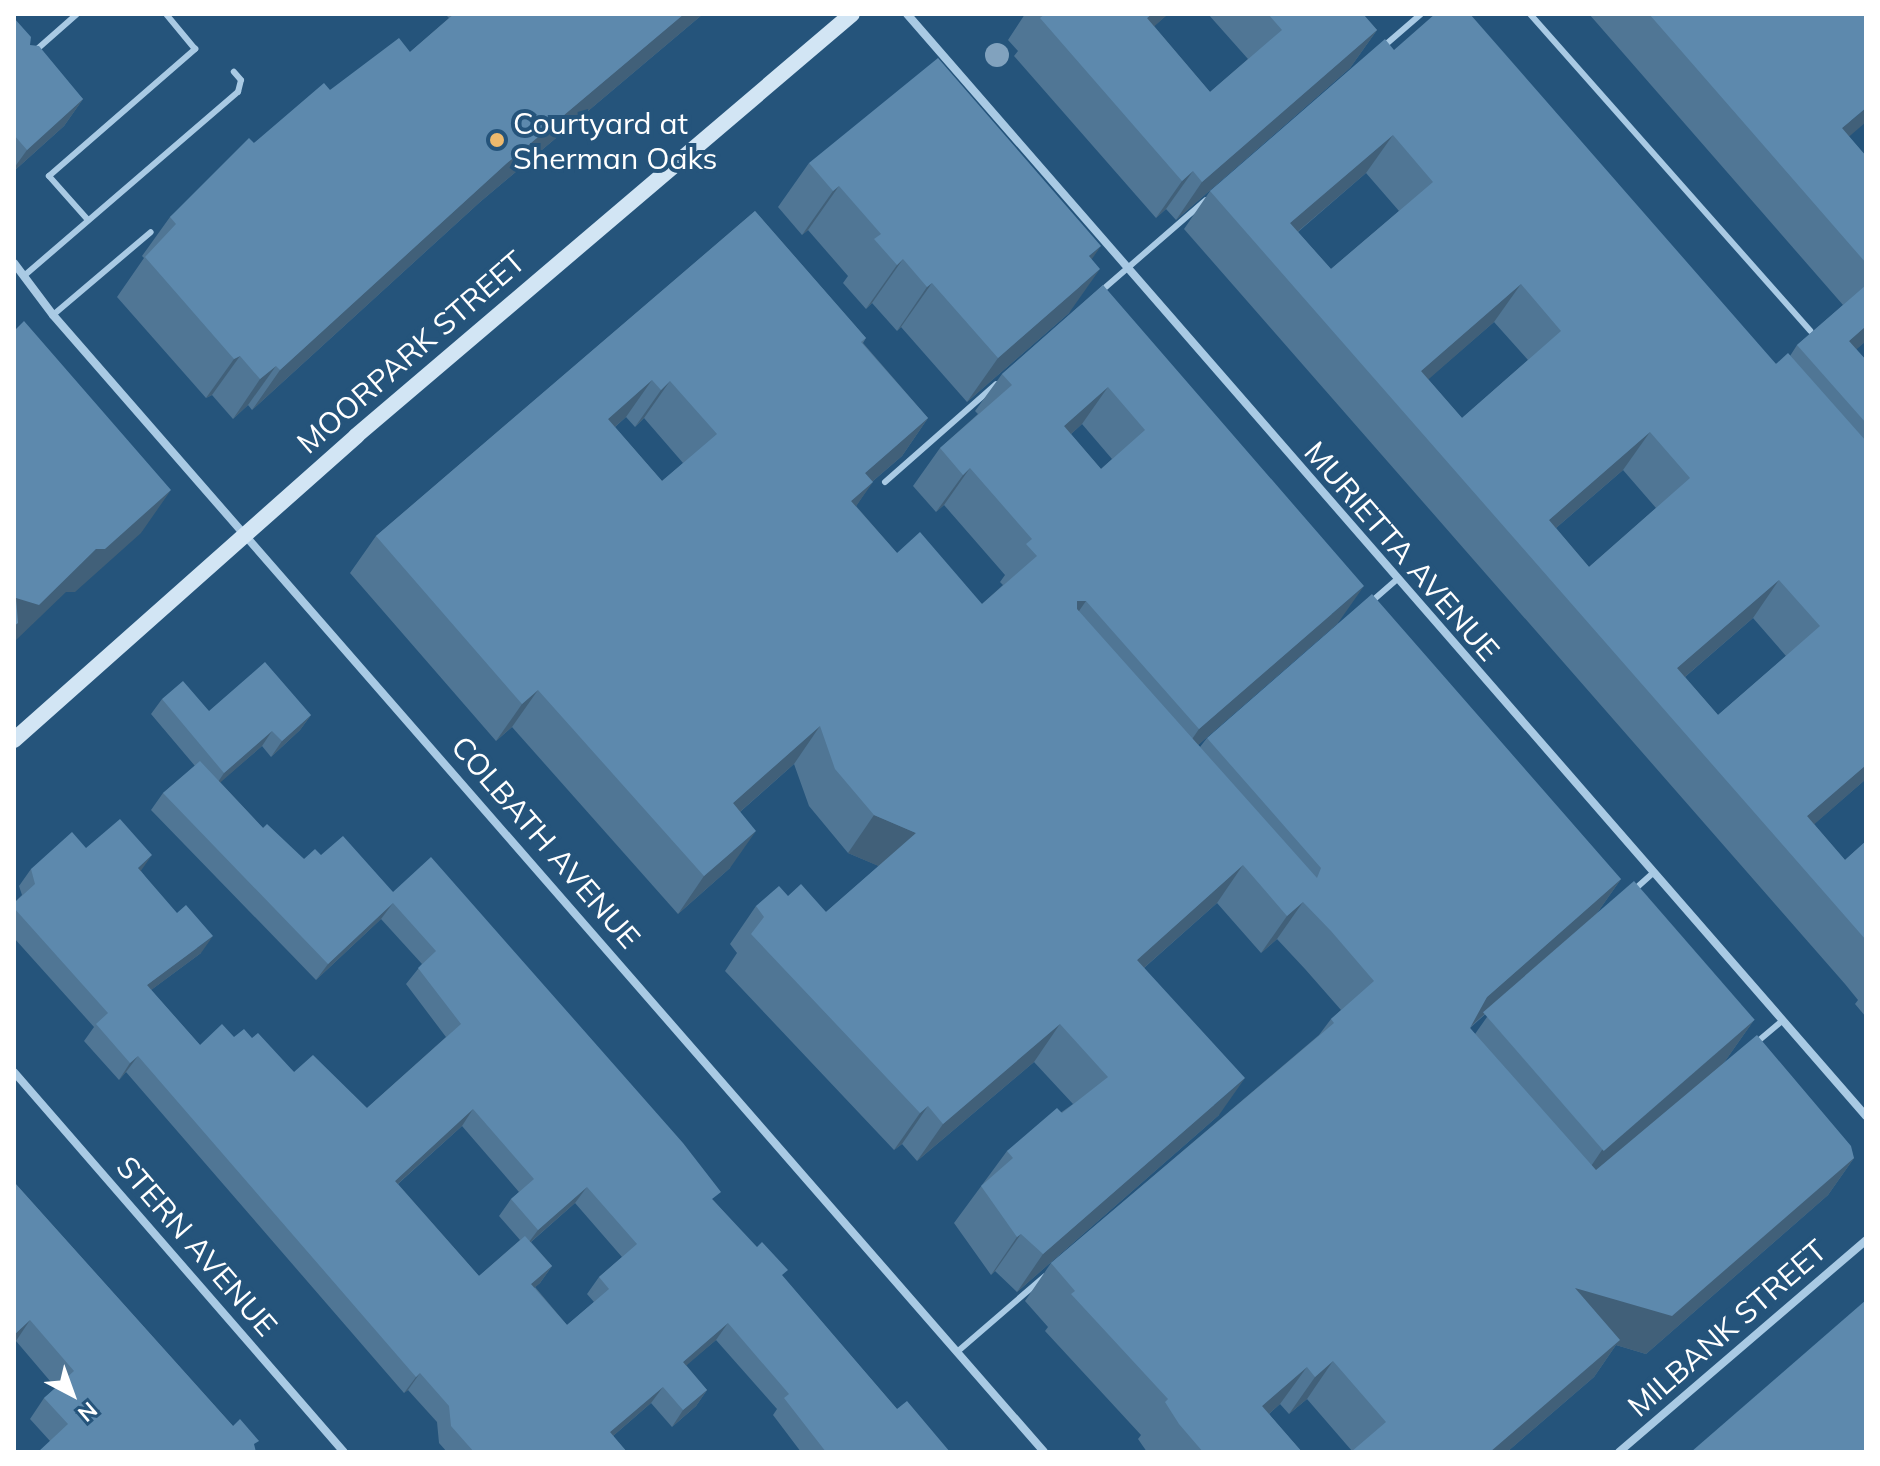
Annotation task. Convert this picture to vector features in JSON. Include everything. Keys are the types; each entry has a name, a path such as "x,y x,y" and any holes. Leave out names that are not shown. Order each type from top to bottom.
{"main road":[{"name":"MOORPARK STREET","path":"14,740 722,120 852,14"}],"street":[{"name":"MURIETTA AVENUE","path":"907,14 1126,270 1866,1116"},
{"name":"COLBATH AVENUE","path":"14,263 53,315 1044,1452"},
{"name":"STERN AVENUE","path":"14,1072 344,1452"},
{"name":"MILBANK STREET","path":"1619,1452 1866,1240"}],"lane":[{"path":"26,59 77,14"},
{"path":"88,220 49,176 195,49 166,14"},
{"path":"1373,55 1421,14"},
{"path":"1530,14 1810,331"},
{"path":"25,275 238,92 241,80 234,72"},
{"path":"1091,300 1220,188"},
{"path":"53,315 151,232"},
{"path":"885,482 1000,381"},
{"path":"1366,607 1396,580"},
{"path":"1629,895 1652,874"},
{"path":"1747,1052 1782,1021"},
{"path":"957,1352 1055,1267"}],"building":[{"path":"454,14 684,14 507,163 280,370 276,366 260,379 240,356 234,359 145,257 176,224 170,217 249,138 254,143 324,83 330,90 399,38 410,52"},
{"path":"1045,14 1152,14 1147,18 1210,92 1282,30 1268,14 1363,14 1377,30 1202,182 1193,171 1182,181 1040,18"},
{"path":"1435,14 1470,14 1776,364 1788,353 1866,441 1866,765 1807,816 1845,860 1866,841 1866,940 1210,191 1385,39 1394,50","holes":["1393,135 1433,182 1331,269 1290,223","1521,284 1561,331 1462,418 1421,371","1650,432 1690,478 1589,567 1549,520","1779,580 1820,626 1718,715 1677,668"]},
{"path":"1649,14 1866,14 1866,108 1842,128 1866,156 1866,263"},
{"path":"14,18 31,37 30,45 39,46 83,99 27,150 14,135"},
{"path":"938,58 1101,246 1089,256 1100,269 998,358 932,283 927,287 903,259 897,265 874,239 881,234 839,186 833,191 809,163"},
{"path":"755,211 866,338 861,342 928,418 865,473 873,482 851,501 897,553 920,532 982,604 1037,556 1026,544 1032,539 970,468 963,475 940,448 1012,385 1002,374 1103,285 1364,586 1199,729 1086,601 1077,601 1077,609 1317,878 1321,868 1207,738 1372,594 1621,879 1487,997 1470,1028 1596,1170 1757,1035 1851,1146 1854,1158 1672,1316 1575,1288 1620,1340 1490,1452 1351,1452 1386,1422 1333,1361 1315,1377 1307,1367 1262,1406 1302,1452 1203,1452 1179,1424 1165,1402 1168,1399 1071,1294 1075,1291 1051,1263 1334,1023 1331,1019 1374,981 1331,931 1303,902 1287,916 1243,865 1137,960 1245,1078 1043,1254 1021,1234 1017,1237 981,1186 1013,1158 1007,1151 1057,1108 1062,1113 1108,1077 1060,1024 943,1124 928,1106 920,1113 751,934 764,917 756,906 779,886 788,896 801,884 826,912 916,833 874,815 835,769 820,726 733,803 756,831 704,876 538,690 522,704 376,536","holes":["652,380 661,390 670,381 717,434 662,481 608,419","1108,387 1145,430 1101,469 1064,426"]},
{"path":"1866,285 1866,326 1849,341 1866,360 1866,423 1797,345"},
{"path":"24,321 171,490 105,549 96,549 39,605 16,598 18,623 14,626 14,329"},
{"path":"265,662 311,715 282,741 272,731 224,773 162,699 183,681 209,711"},
{"path":"200,761 263,828 267,824 304,859 315,849 321,855 343,836 393,892 431,857 683,1143 721,1192 712,1199 757,1247 762,1242 788,1270 782,1275 897,1409 907,1401 950,1452 826,1452 784,1398 789,1394 728,1323 683,1362 707,1390 683,1410 663,1387 610,1432 627,1452 474,1452 451,1426 449,1406 420,1373 416,1377 138,1056 130,1063 96,1024 108,1013 14,908 14,903 35,884 31,869 72,832 86,848 120,819 152,855 138,868 177,913 186,905 213,936 147,985 200,1045 222,1024 234,1037 244,1029 252,1038 258,1033 294,1072 313,1055 367,1108 461,1024 418,968 436,951 393,903 328,964 163,793","holes":["473,1109 534,1179 511,1199 538,1230 587,1187 637,1244 599,1277 609,1289 567,1325 531,1284 552,1266 525,1236 479,1276 395,1181"]},
{"path":"1634,881 1755,1020 1604,1151 1483,1012"},
{"path":"14,1182 233,1426 240,1419 259,1441 254,1444 256,1452 38,1452 68,1424 44,1398 74,1371 30,1320 14,1335"},
{"path":"1866,1300 1866,1452 1691,1452"}],"place":[{"name":"Courtyard at Sherman Oaks","path":"497,140"}]}
